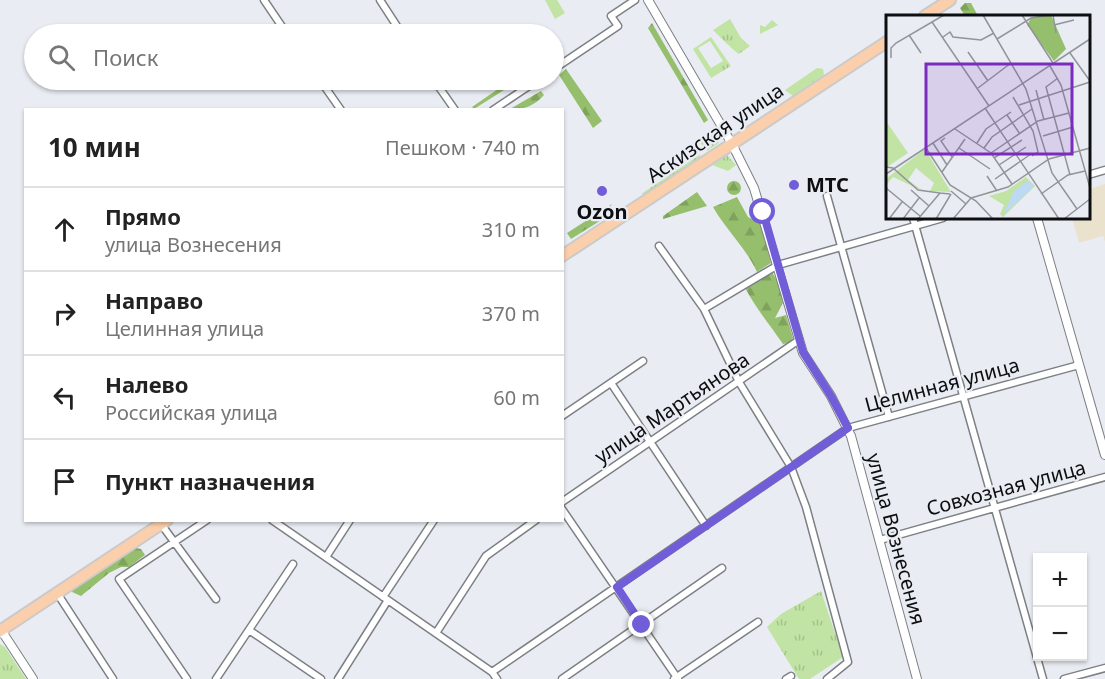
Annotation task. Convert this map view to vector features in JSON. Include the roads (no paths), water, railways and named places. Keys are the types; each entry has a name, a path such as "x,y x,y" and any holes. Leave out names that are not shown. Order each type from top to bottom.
{"main road":[{"path":"931,15 950,0"},
{"name":"Аскизская улица","path":"564,255 886,42"},
{"path":"1,631 164,523"}],"street":[{"path":"264,0 280,24"},
{"path":"380,0 396,24"},
{"path":"564,62 618,26 611,16 635,0"},
{"name":"улица Вознесения","path":"648,0 732,144 757,196 803,352 848,428 917,679"},
{"path":"327,90 340,108"},
{"path":"441,90 454,108"},
{"path":"496,108 523,90"},
{"path":"1090,175 1105,170"},
{"path":"827,196 889,417"},
{"path":"913,219 1043,679"},
{"path":"704,309 778,265 841,245 940,219"},
{"path":"1037,219 1105,455"},
{"path":"659,246 704,309 738,382 791,467 806,507 848,662 827,679"},
{"name":"улица Мартьянова","path":"564,501 799,340"},
{"path":"564,415 643,361"},
{"name":"Целинная улица","path":"492,672 848,428 1079,365"},
{"path":"611,383 706,526"},
{"name":"Совхозная улица","path":"880,540 1105,477"},
{"path":"564,511 676,678 758,622"},
{"path":"187,679 119,579 204,522"},
{"path":"275,522 492,672 497,679"},
{"path":"326,557 349,522"},
{"path":"338,679 433,522"},
{"path":"436,633 486,556 533,522"},
{"path":"164,523 216,599"},
{"path":"216,679 293,564"},
{"path":"562,679 722,568"},
{"path":"57,593 113,679"},
{"path":"249,630 321,679"},
{"path":"1,631 33,679"},
{"path":"1064,679 1105,668"}],"place":[{"name":"МТС","path":"794,185"},
{"name":"Ozon","path":"602,191"}]}
